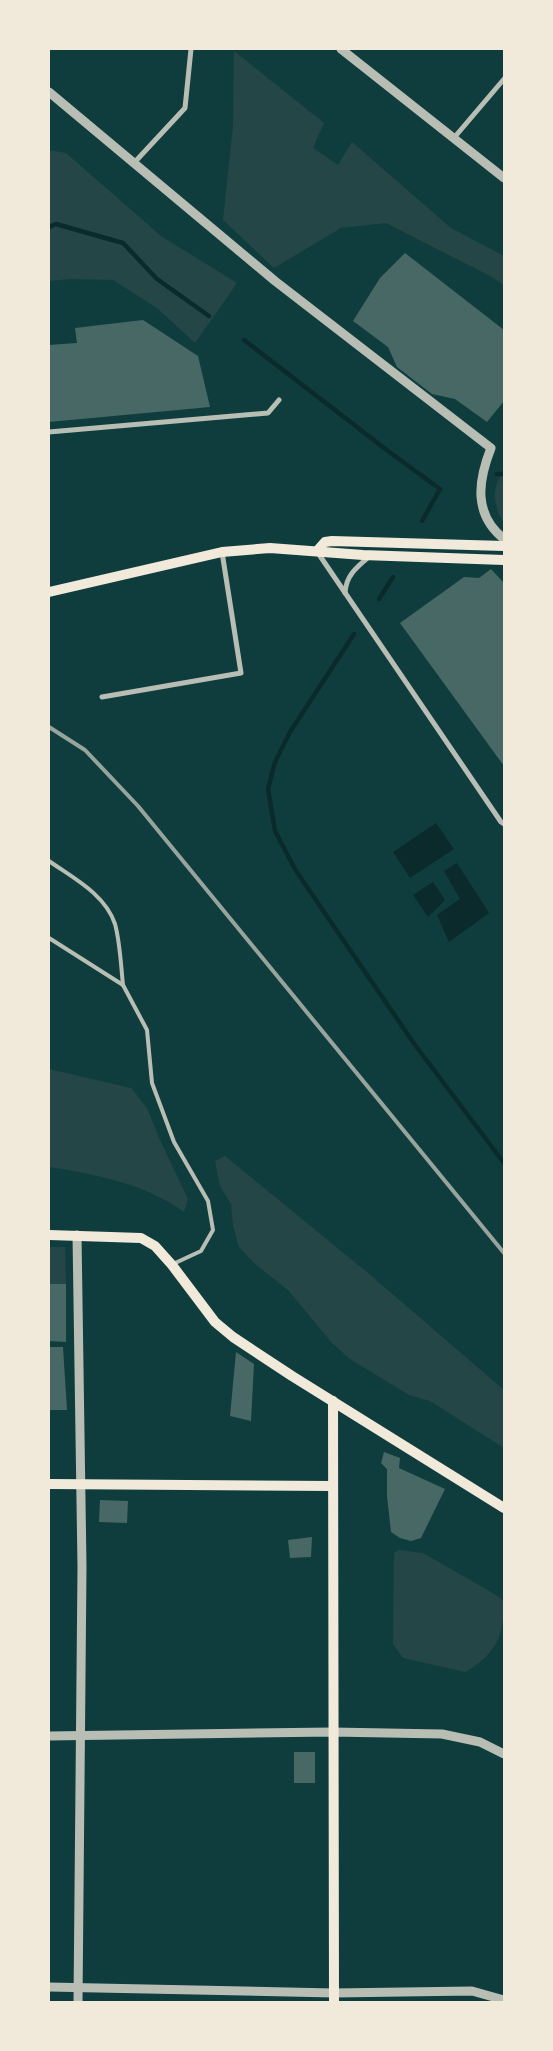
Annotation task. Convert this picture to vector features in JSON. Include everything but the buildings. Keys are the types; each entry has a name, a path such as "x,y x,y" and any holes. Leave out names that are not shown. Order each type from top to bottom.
{"main road":[{"path":"317,551 325,542 332,541 504,546"},
{"path":"49,592 222,552 270,548 382,556 504,560"},
{"path":"49,1235 141,1238 155,1246 172,1265 215,1322 233,1337 504,1508"},
{"path":"332,1401 334,1998"},
{"path":"49,1484 332,1486"}],"street":[{"path":"133,164 184,108 191,49"},
{"path":"340,49 504,178"},
{"path":"453,139 504,79"},
{"path":"49,92 275,281 491,448 483,469 480,500 490,523 504,539"},
{"path":"49,432 268,413 279,400"},
{"path":"370,541 376,552 382,556"},
{"path":"317,551 504,824"},
{"path":"102,697 242,673 222,552"},
{"path":"345,593 348,578 354,569 370,555"},
{"path":"77,1235 81,1484 78,2002"},
{"path":"49,1736 332,1732 442,1734 480,1742 504,1754"},
{"path":"49,1987 334,1998 472,1991 504,2000"}],"lane":[{"path":"49,861 92,891 106,908 114,924 123,985 146,1030 152,1083 174,1142 208,1200 213,1230 201,1251 172,1265"},
{"path":"49,938 123,985"}],"shaded area":[{"path":"234,51 324,123 313,148 338,165 352,142 451,228 504,256 504,285 492,277 386,223 341,228 274,268 223,220 233,126"},
{"path":"49,150 66,153 161,236 237,283 195,343 157,308 113,280 70,279 49,281"},
{"path":"504,475 504,523 496,506 495,494 497,482"},
{"path":"436,823 454,849 410,878 393,852"},
{"path":"457,863 489,913 449,942 437,915 460,899 444,871"},
{"path":"433,882 445,900 428,917 413,895"},
{"path":"49,1069 131,1088 147,1108 188,1199 184,1212 169,1202 137,1187 102,1177 49,1167"},
{"path":"225,1156 368,1273 504,1390 504,1448 430,1401 409,1395 350,1359 332,1343 289,1291 254,1263 239,1247 233,1226 231,1204 220,1186 215,1161"},
{"path":"49,1247 65,1247 66,1284 49,1284"},
{"path":"399,1550 423,1553 504,1601 502,1625 496,1643 484,1658 465,1672 403,1658 393,1644 394,1553"}],"waterway":[{"path":"49,227 56,224 123,243 157,279 209,316"},
{"path":"244,340 440,489 422,521"},
{"path":"497,474 504,474"},
{"path":"379,599 393,577"},
{"path":"354,634 290,732 275,762 268,789 275,831 296,871 415,1045 504,1163"}],"railway":[{"path":"49,727 85,750 138,806 504,1253"}]}
